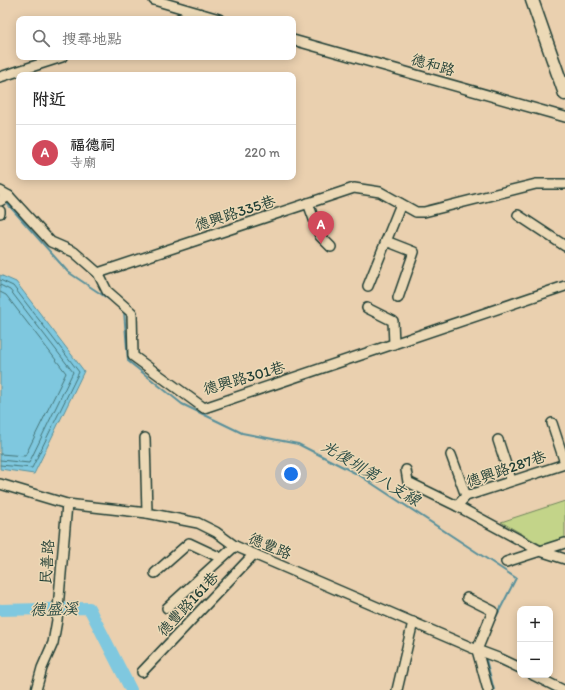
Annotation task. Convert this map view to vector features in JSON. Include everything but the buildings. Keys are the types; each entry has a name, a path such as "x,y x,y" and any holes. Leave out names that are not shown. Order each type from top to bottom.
{"main road":[{"path":"532,0 565,94"}],"street":[{"path":"154,0 208,16"},
{"path":"188,16 197,13"},
{"name":"德和路","path":"296,41 565,117"},
{"path":"0,77 53,60"},
{"name":"德興路335巷","path":"98,273 354,188 380,192 416,212 424,212 536,184 565,184"},
{"name":"德興路301巷","path":"0,191 9,196 51,242 74,252 98,273 107,291 132,313 133,356 204,408 565,286"},
{"path":"0,201 9,196"},
{"path":"308,203 320,236 331,247"},
{"path":"368,286 401,204"},
{"path":"518,215 565,246"},
{"path":"386,241 414,252 398,298"},
{"path":"367,308 393,321 394,344"},
{"path":"552,423 565,463"},
{"path":"145,438 147,513"},
{"path":"498,440 511,480"},
{"path":"451,455 466,496"},
{"name":"德興路287巷","path":"565,463 466,496 457,506 540,551 565,559"},
{"path":"406,470 408,482 457,506"},
{"name":"德豐路","path":"0,484 67,504 147,513 198,523 216,532 234,546 477,650 501,658 517,666"},
{"name":"民善路","path":"36,690 42,668 53,643 58,616 67,504"},
{"path":"155,573 189,542 221,558"},
{"path":"506,562 565,543"},
{"path":"167,608 234,546"},
{"name":"德豐路161巷","path":"142,672 254,554"},
{"path":"467,598 493,611 477,650 488,690"},
{"path":"397,690 413,622"},
{"path":"540,678 563,690"}],"green space":[{"path":"565,501 565,539 543,546 501,522"}],"water":[{"path":"0,275 16,282 84,371 34,474 0,469"}],"waterway":[{"name":"光復圳第八支線","path":"5,201 68,272 110,300"},
{"name":"光復圳第八支線","path":"124,311 128,361 182,404 242,433 298,444 359,475 516,578 494,621"},
{"name":"德盛溪","path":"0,610 89,608 131,690"},
{"name":"光復圳第八支線","path":"485,656 494,690"}],"place":[{"name":"福德祠","path":"321,244"}]}
